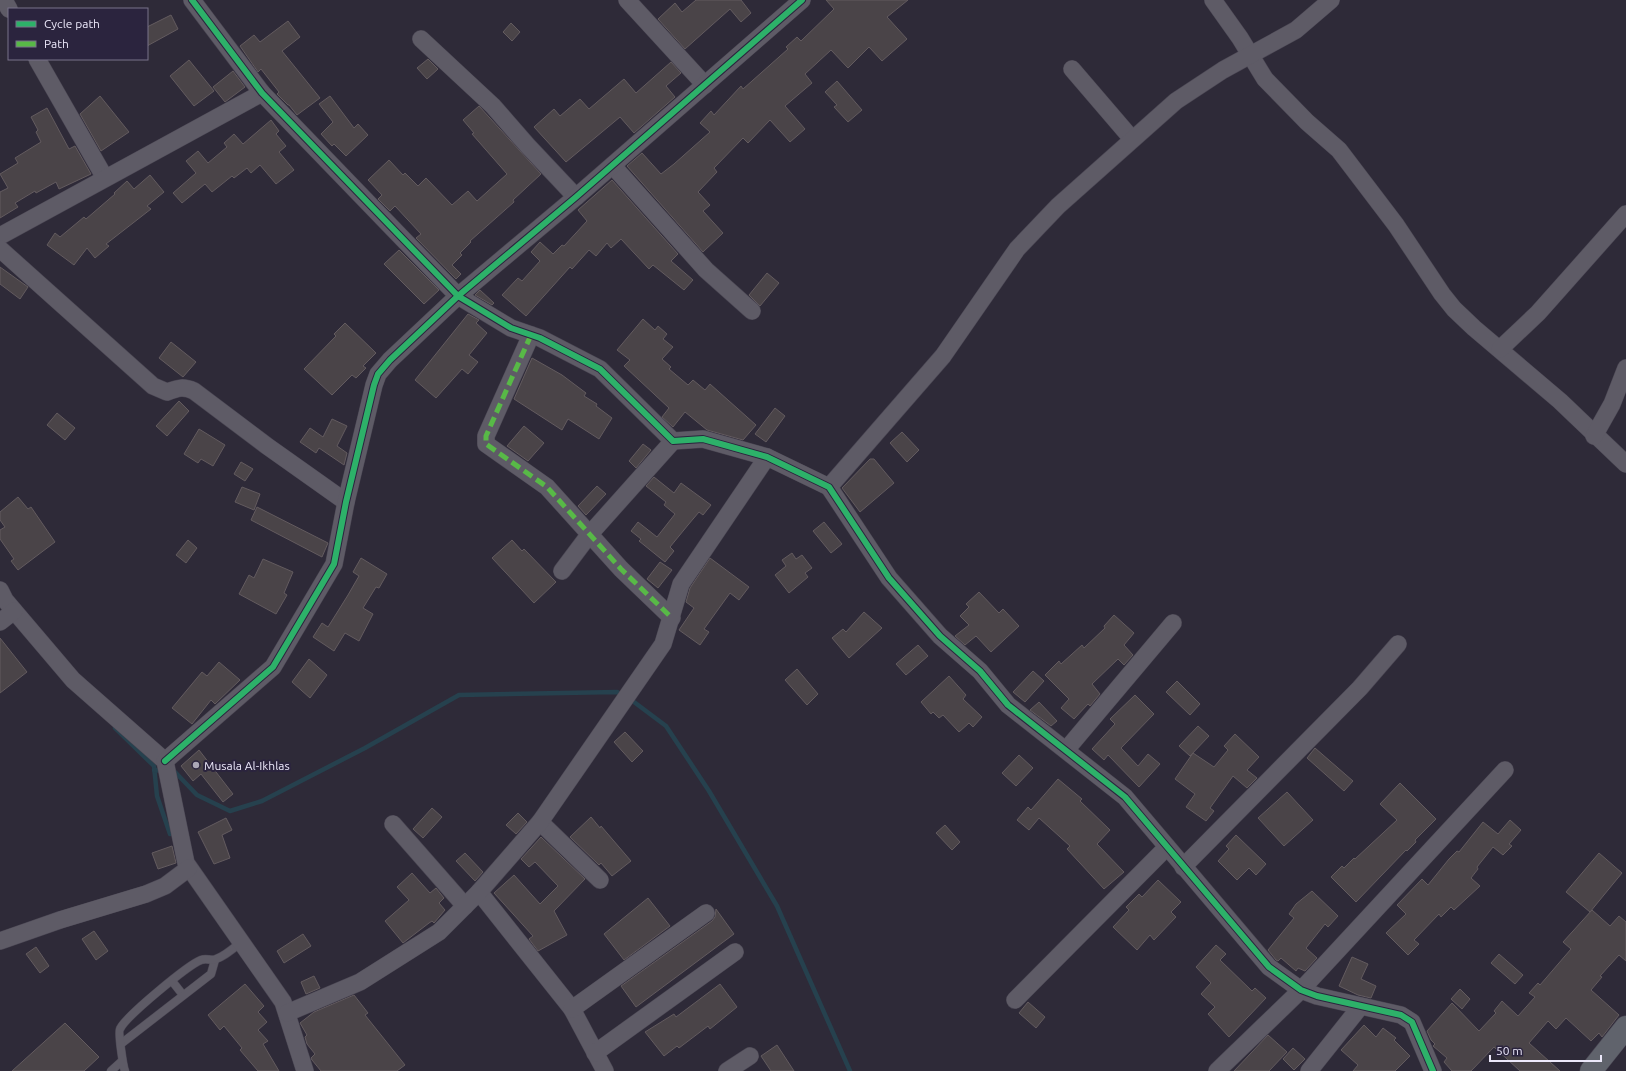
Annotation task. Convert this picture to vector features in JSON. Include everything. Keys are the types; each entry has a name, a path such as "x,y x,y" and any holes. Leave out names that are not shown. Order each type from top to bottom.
{"street":[{"path":"192,0 262,93 458,296 511,328 531,335 600,369 673,441"},
{"path":"627,0 705,85"},
{"path":"165,761 273,667 334,564 346,502 374,385 378,374 390,360 458,296 613,166 802,0"},
{"path":"1212,0 1265,79 1307,122 1339,150 1396,225 1442,294 1454,309 1474,328 1560,401 1594,436 1626,464"},
{"path":"829,487 943,356 1017,249 1058,206 1176,101 1223,70 1296,30 1331,0"},
{"path":"421,39 493,106 576,197"},
{"path":"39,60 104,178"},
{"path":"1072,69 1132,139"},
{"path":"0,236 262,93"},
{"path":"613,166 706,270 752,311"},
{"path":"1500,349 1538,313 1626,214"},
{"path":"0,249 153,386 167,392 180,387 186,387 194,391 267,446 346,502"},
{"path":"531,335 486,436 486,444 547,487 621,569 672,618"},
{"path":"1594,436 1612,404 1626,368"},
{"path":"562,571 589,535 673,441 703,439 767,457 829,487 889,578 940,636 980,671 1008,704 1124,797 1269,967 1301,990 1360,1007 1401,1015 1412,1022 1427,1068"},
{"path":"287,1013 360,982 439,932 479,892 540,822 663,644 681,584 767,457"},
{"path":"0,590 5,600 73,680 165,761 186,863 283,1002 305,1071"},
{"path":"0,622 14,611"},
{"path":"1066,750 1128,674 1173,624"},
{"path":"1183,867 1360,688 1398,644"},
{"path":"1217,1071 1301,990 1505,770"},
{"path":"540,822 600,880"},
{"path":"393,824 465,906"},
{"path":"1015,1000 1167,847"},
{"path":"0,941 60,920 146,894 165,886 189,868"},
{"path":"479,892 572,1009 605,1071"},
{"path":"572,1009 706,913"},
{"path":"596,1053 735,952"},
{"path":"1310,1071 1360,1007"},
{"path":"1591,1071 1626,1027"},
{"path":"727,1071 750,1056"}],"lane":[{"path":"125,1071 122,1062 122,1043 119,1037 120,1029 149,999 202,959 215,960 241,942"},
{"path":"122,1043 211,974 215,960"},
{"path":"172,981 183,995"},
{"path":"111,1071 122,1062"}],"building":[{"path":"696,0 741,0 751,13 741,22 730,9 685,49 658,19 675,3 682,12"},
{"path":"826,0 908,0 887,17 907,39 882,61 869,47 848,68 831,50 805,74 812,83 785,106 805,129 790,142 770,120 748,143 743,138 714,168 717,172 698,192 710,205 703,211 723,233 703,252 627,166 642,153 661,174 674,164 710,132 700,123 711,111 714,115 741,86 743,89 788,49 786,47 797,37 801,41 834,9"},
{"path":"171,15 178,29 148,45 148,26"},
{"path":"288,21 300,37 282,51 320,98 297,115 277,94 279,92 261,69 258,72 240,46 254,35 260,42"},
{"path":"511,23 520,32 512,41 503,32"},
{"path":"428,59 438,69 427,79 417,68"},
{"path":"189,60 214,91 194,106 170,76"},
{"path":"671,62 681,73 666,86 675,97 634,133 620,117 566,162 534,127 554,109 560,116 580,99 589,109 624,79 636,93"},
{"path":"233,71 245,87 225,102 213,87"},
{"path":"837,81 862,110 848,122 834,107 837,105 825,92"},
{"path":"100,96 129,132 101,151 80,114"},
{"path":"330,96 354,128 358,124 368,135 346,156 334,144 332,146 321,134 333,122 319,104"},
{"path":"479,106 541,174 513,200 514,202 470,241 471,242 460,253 462,255 452,265 461,274 456,279 416,238 421,234 395,206 390,211 378,199 382,195 368,180 389,160 403,175 405,173 418,186 426,178 452,205 468,191 477,201 507,174 472,134 474,133 463,120"},
{"path":"47,108 69,149 75,146 91,174 59,189 56,182 36,193 35,191 15,203 18,207 0,218 0,192 8,188 0,174 18,163 15,158 41,142 36,132 38,130 31,117"},
{"path":"271,120 279,131 276,134 286,146 279,152 294,170 276,184 260,165 251,173 247,168 234,178 232,176 212,192 205,184 182,203 173,193 196,173 186,161 198,151 208,163 227,147 224,143 234,134 243,144"},
{"path":"150,175 164,192 147,206 151,209 106,244 109,246 95,258 87,248 74,265 47,245 55,233 60,237 84,217 86,219 115,194 114,193 127,181 134,189"},
{"path":"612,180 678,254 671,261 693,280 684,290 653,265 649,269 621,239 611,248 607,243 596,256 589,250 572,269 570,267 526,316 502,295 518,278 522,281 540,261 531,252 540,242 553,254 562,245 564,246 587,221 578,210"},
{"path":"399,250 439,290 424,304 384,264"},
{"path":"0,267 28,287 20,299 0,284"},
{"path":"767,273 779,283 760,306 749,295"},
{"path":"480,290 494,303 492,305 475,295"},
{"path":"468,314 479,320 476,323 487,333 469,355 478,362 468,374 462,369 436,398 415,380"},
{"path":"643,319 655,330 658,326 667,334 663,339 673,347 662,359 671,367 669,369 688,385 693,380 705,390 710,384 756,425 743,440 707,430 685,412 673,427 662,417 669,408 624,366 630,360 617,350"},
{"path":"345,323 376,353 363,366 366,368 356,378 352,375 332,395 304,369 336,336 334,334"},
{"path":"171,342 196,362 183,377 159,358"},
{"path":"532,358 562,375 586,393 584,396 597,404 596,406 612,418 599,439 568,419 562,430 514,399"},
{"path":"179,401 189,411 167,436 156,426"},
{"path":"775,408 785,416 766,442 755,434"},
{"path":"57,413 75,428 65,440 47,425"},
{"path":"332,419 347,426 337,446 347,453 344,465 319,448 316,453 300,442 310,428 323,437"},
{"path":"524,426 544,443 528,461 507,446"},
{"path":"199,429 225,445 213,466 201,459 198,463 184,454"},
{"path":"902,432 919,450 907,462 890,443"},
{"path":"643,444 651,450 636,468 629,461"},
{"path":"870,459 874,459 894,483 860,512 842,488"},
{"path":"241,462 253,469 245,481 234,474"},
{"path":"654,477 674,493 681,483 711,505 703,515 699,512 670,547 674,551 665,562 639,541 641,539 631,531 638,522 657,537 675,514 664,505 666,502 646,486"},
{"path":"597,486 606,494 586,515 578,506"},
{"path":"242,487 260,494 254,510 235,502"},
{"path":"18,497 28,509 31,507 55,542 18,570 11,561 14,559 0,539 0,530 5,527 0,520 0,512"},
{"path":"257,507 328,543 322,557 251,520"},
{"path":"824,522 842,544 831,553 813,531"},
{"path":"188,540 197,548 186,563 176,555"},
{"path":"512,540 522,551 524,549 556,582 534,603 492,558"},
{"path":"792,553 796,559 802,555 812,568 805,573 808,577 789,593 775,575 786,566 782,560"},
{"path":"361,558 387,574 379,588 376,587 363,608 373,614 359,641 345,633 334,651 313,637 322,623 328,627 348,595 359,576 353,572"},
{"path":"710,558 749,587 739,600 730,593 704,629 709,632 700,645 679,630 694,608 686,602 690,588"},
{"path":"263,559 293,572 284,593 287,595 276,614 239,594 249,575 254,578"},
{"path":"660,562 672,570 658,588 647,579"},
{"path":"979,592 999,613 1003,609 1019,626 991,652 976,636 965,645 955,636 969,625 960,616 969,607 966,604"},
{"path":"864,612 882,628 849,658 832,638 843,629 846,632"},
{"path":"1114,615 1134,633 1124,645 1133,655 1124,665 1118,659 1092,684 1100,694 1090,706 1088,704 1074,719 1061,708 1069,699 1045,675 1059,661 1061,664 1082,645 1084,648 1105,628 1104,626"},
{"path":"0,638 27,672 0,693"},
{"path":"918,645 928,656 906,675 896,664"},
{"path":"309,659 327,675 310,698 292,682"},
{"path":"219,662 240,680 215,704 211,700 192,724 172,708 202,672 207,676"},
{"path":"797,669 818,694 807,705 785,680"},
{"path":"1033,671 1044,681 1025,702 1013,692"},
{"path":"949,676 966,695 963,699 982,717 973,727 969,723 959,732 943,715 939,718 933,712 931,714 921,702"},
{"path":"1177,681 1200,704 1190,715 1166,692"},
{"path":"1135,695 1154,714 1121,748 1138,766 1148,754 1160,764 1139,787 1108,755 1104,760 1092,749 1115,724 1110,719"},
{"path":"1039,702 1057,721 1051,726 1030,710"},
{"path":"1198,726 1209,736 1190,756 1179,746"},
{"path":"625,732 643,751 632,762 614,742"},
{"path":"1235,734 1259,757 1247,770 1257,778 1247,788 1233,776 1210,808 1214,811 1206,821 1186,807 1195,794 1175,779 1193,753 1214,767 1228,750 1224,746"},
{"path":"1315,748 1353,781 1344,791 1307,758"},
{"path":"199,750 233,794 223,802 201,774 193,781 181,766"},
{"path":"1019,755 1033,768 1016,786 1002,773"},
{"path":"1058,779 1082,799 1080,801 1110,830 1097,844 1124,872 1104,889 1067,849 1070,846 1039,818 1029,830 1017,820 1028,807 1031,810"},
{"path":"1400,783 1436,819 1415,840 1416,842 1407,851 1406,850 1356,902 1331,877 1342,866 1344,868 1354,858 1355,859 1397,820 1380,804"},
{"path":"1287,792 1313,820 1284,846 1258,818"},
{"path":"432,808 442,817 423,838 413,829"},
{"path":"518,813 527,822 516,834 506,825"},
{"path":"591,817 600,828 601,826 631,861 612,876 601,863 599,865 570,837"},
{"path":"226,818 232,830 222,835 230,858 214,864 198,832"},
{"path":"1510,820 1521,830 1509,844 1512,846 1503,855 1493,847 1477,867 1478,869 1471,878 1480,886 1454,910 1451,907 1441,917 1439,914 1414,940 1419,944 1408,955 1386,933 1406,914 1397,905 1422,879 1428,885 1449,859 1457,851 1459,852 1483,822 1498,834"},
{"path":"945,825 960,842 952,850 936,833"},
{"path":"1236,835 1266,864 1256,875 1249,868 1237,880 1218,861 1229,849 1226,846"},
{"path":"541,837 585,879 554,911 567,935 538,951 529,939 533,936 494,893 514,875 540,904 558,886 535,862 529,867 521,859"},
{"path":"172,846 176,863 158,869 152,853"},
{"path":"465,853 483,872 475,881 456,861"},
{"path":"1599,853 1622,873 1590,912 1566,892"},
{"path":"412,873 430,893 436,888 444,898 439,903 445,910 434,923 432,921 403,943 385,921 409,900 397,887"},
{"path":"1158,880 1181,902 1171,912 1176,917 1154,940 1150,935 1137,950 1113,927 1129,910 1126,907 1139,894 1142,897"},
{"path":"1312,891 1338,916 1328,927 1325,924 1306,948 1317,958 1305,971 1298,968 1296,971 1281,958 1278,961 1276,960 1268,950 1294,918 1289,914 1296,904"},
{"path":"648,898 670,926 624,960 604,934"},
{"path":"716,909 734,934 636,1007 621,986 712,921 715,917"},
{"path":"1592,910 1610,926 1619,916 1626,922 1626,961 1619,955 1600,976 1602,977 1591,990 1619,1015 1602,1037 1599,1033 1591,1041 1566,1018 1556,1029 1548,1021 1529,1043 1560,1071 1520,1071 1494,1047 1471,1071 1452,1071 1444,1062 1447,1058 1433,1046 1435,1044 1431,1040 1427,1031 1452,1003 1479,1031 1496,1013 1494,1011 1502,1001 1518,1016 1535,997 1529,993 1538,983 1540,985 1571,949 1563,942"},
{"path":"94,931 108,951 96,960 82,939"},
{"path":"303,934 311,946 284,963 277,951"},
{"path":"1216,945 1226,954 1220,960 1252,991 1255,988 1266,998 1229,1037 1208,1014 1215,1007 1201,994 1211,983 1196,967"},
{"path":"36,947 49,966 40,973 26,954"},
{"path":"1499,954 1523,975 1515,984 1491,963"},
{"path":"1352,957 1368,964 1361,979 1376,986 1371,998 1358,995 1339,986"},
{"path":"314,976 320,988 306,994 301,982"},
{"path":"245,984 264,1006 258,1012 267,1022 258,1030 268,1041 263,1044 279,1071 258,1071 240,1050 242,1048 224,1026 220,1030 208,1015"},
{"path":"720,984 737,1007 710,1029 708,1026 679,1048 677,1046 664,1056 645,1032 674,1014 676,1017"},
{"path":"1460,989 1470,999 1462,1009 1451,999"},
{"path":"354,995 368,1013 365,1015 405,1065 397,1071 321,1071 312,1060 311,1058 315,1054 307,1044 305,1037 307,1035 300,1023 314,1012"},
{"path":"1028,1002 1045,1017 1036,1028 1019,1013"},
{"path":"65,1023 99,1057 84,1071 12,1071"},
{"path":"1364,1025 1376,1037 1383,1028 1396,1038 1394,1040 1410,1056 1395,1071 1353,1071 1358,1065 1341,1050"},
{"path":"1268,1035 1287,1052 1269,1071 1234,1071"},
{"path":"777,1045 794,1071 771,1071 761,1056"},
{"path":"1293,1048 1305,1059 1294,1070 1283,1059"}],"waterway":[{"path":"171,772 175,772 197,795 230,811 262,801 365,748 459,695 617,692 634,702 666,726 709,791 777,906 850,1071"},
{"path":"115,728 154,766 157,796 170,834"},
{"path":"154,770 164,771"}],"marked path":[{"path":"531,335 486,436 486,444 547,487 621,569 672,618"}],"cycle path":[{"path":"192,0 262,93 458,296 511,328 540,338 600,369 673,441 703,439 767,457 829,487 889,578 940,636 980,671 1008,705 1125,797 1269,967 1301,990 1317,996 1401,1015 1412,1022 1433,1071"},
{"path":"165,761 273,667 334,564 346,502 374,385 378,374 390,360 458,296 576,197 802,0"}],"place":[{"name":"Musala Al-Ikhlas","path":"196,765"}]}
